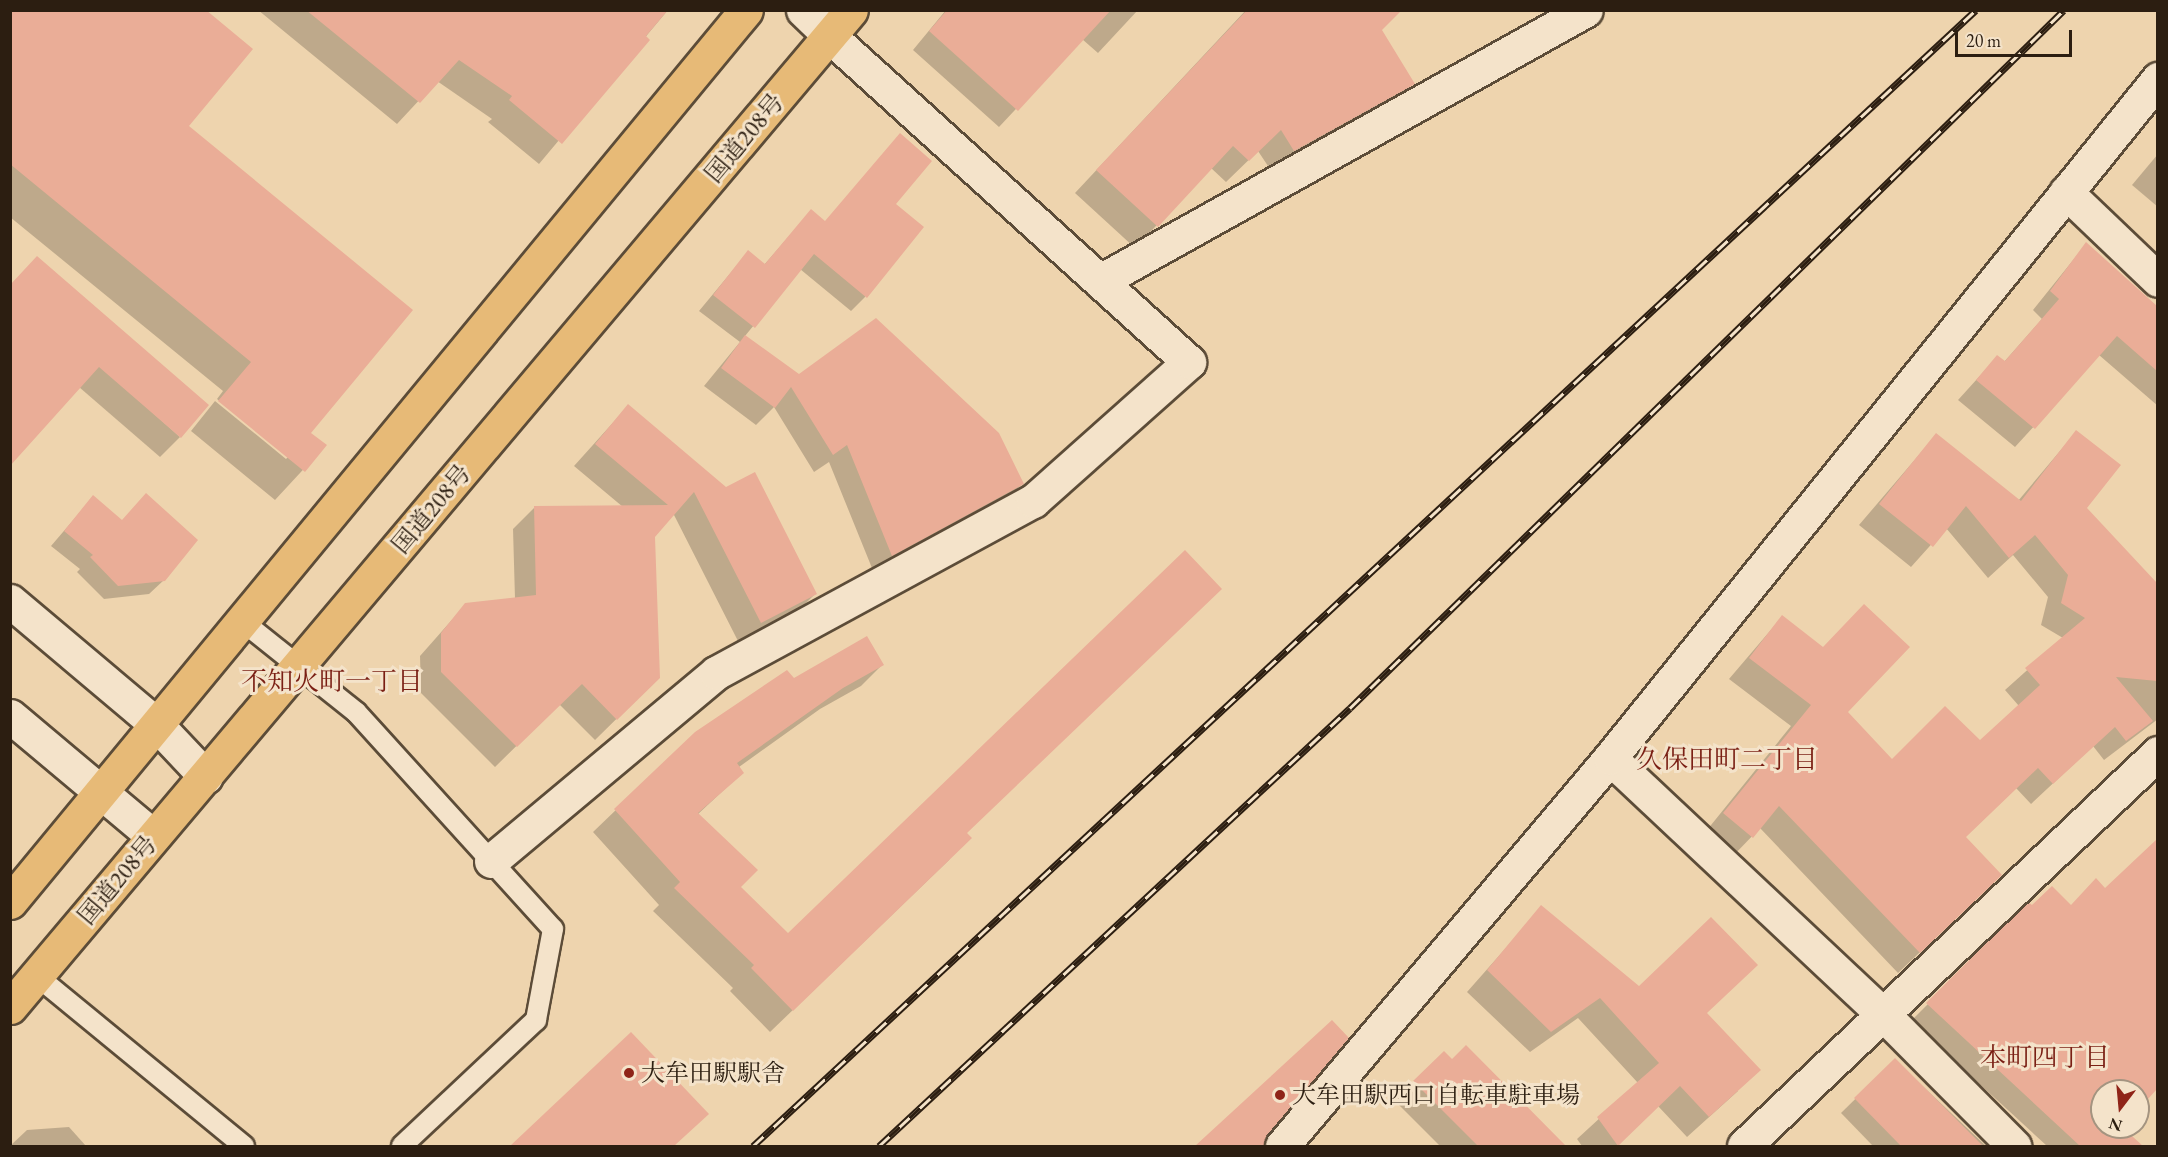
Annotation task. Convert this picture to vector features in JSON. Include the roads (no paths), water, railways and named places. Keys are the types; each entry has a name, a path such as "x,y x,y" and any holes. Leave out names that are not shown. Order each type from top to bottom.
{"highway":[{"path":"10,902 746,10"},
{"name":"国道208号","path":"10,1007 851,10"}],"street":[{"path":"491,861 716,673 1033,501 1189,362 803,10"},
{"path":"1100,281 1586,10"},
{"path":"1282,1146 1610,758 2157,79"},
{"path":"2066,192 2157,280"},
{"path":"10,601 157,725 206,777"},
{"path":"10,716 153,836"},
{"path":"1744,1146 2157,753"},
{"path":"1610,758 1884,1015 2014,1146"}],"lane":[{"path":"243,621 356,712 553,928 536,1020 402,1146"},
{"path":"37,976 244,1146"}],"railway":[{"path":"753,1146 1976,10"},
{"path":"879,1146 1350,708 2064,10"}],"place":[{"name":"大牟田駅駅舎","path":"629,1073"},
{"name":"大牟田駅西口自転車駐車場","path":"1280,1095"}],"district":[{"name":"不知火町一丁目","path":"332,682"},
{"name":"久保田町二丁目","path":"1727,760"},
{"name":"本町四丁目","path":"2045,1058"}]}
